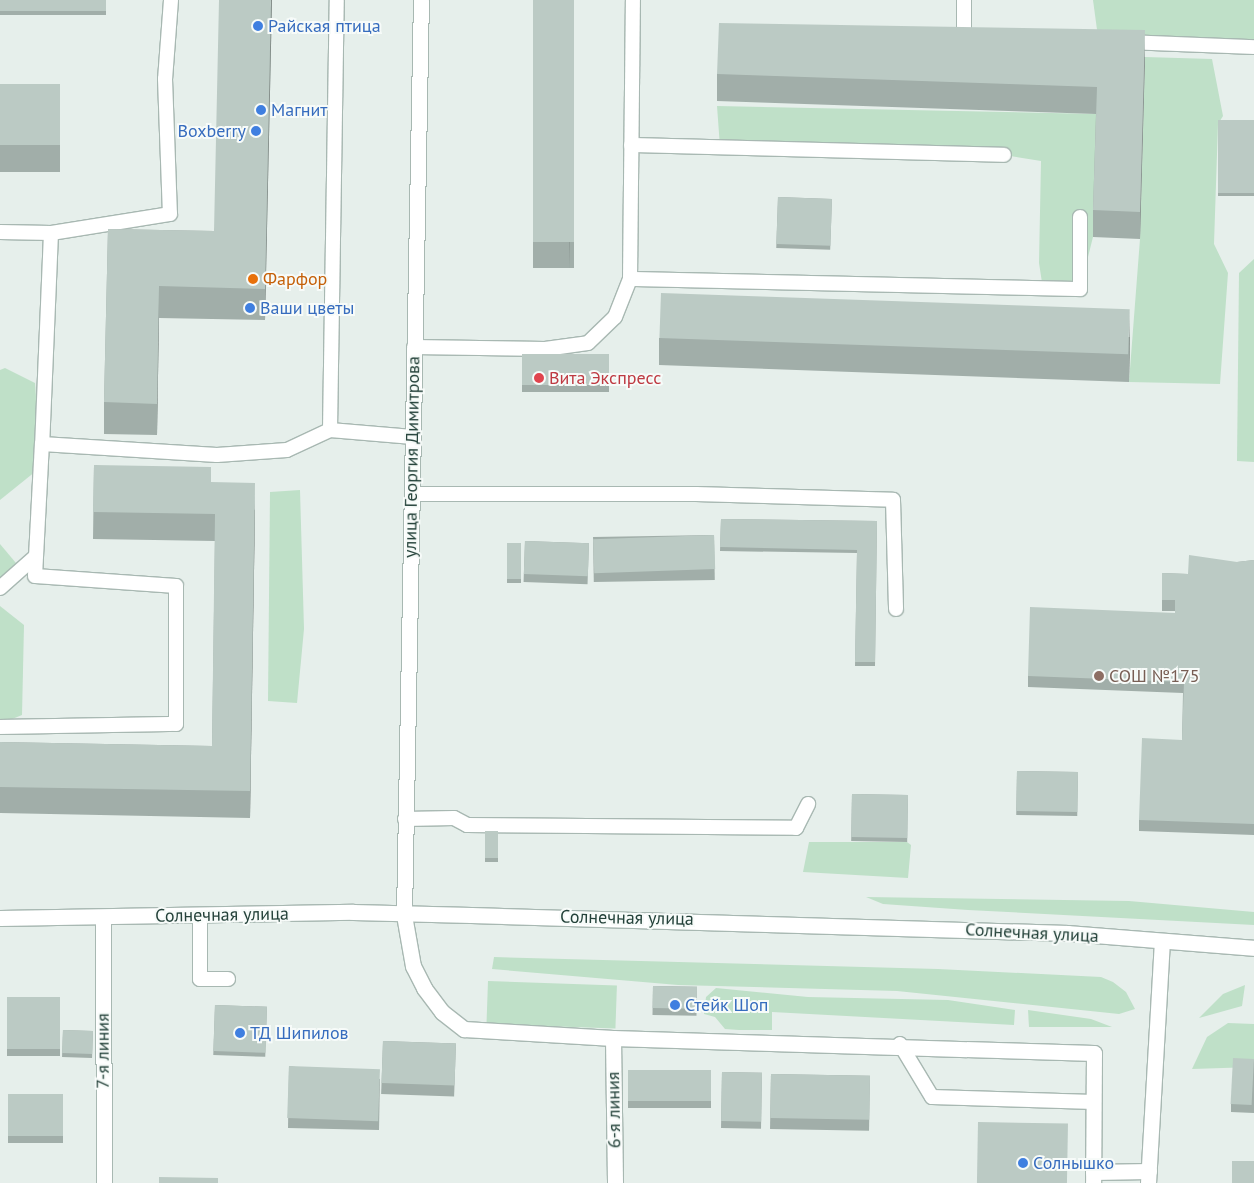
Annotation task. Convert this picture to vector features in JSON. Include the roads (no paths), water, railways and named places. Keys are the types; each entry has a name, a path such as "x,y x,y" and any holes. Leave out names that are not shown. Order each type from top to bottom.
{"main road":[{"name":"улица Георгия Димитрова","path":"421,0 404,915 413,966 424,988 442,1012 464,1029 613,1038 900,1044 1094,1053 1094,1102"},
{"name":"Солнечная улица","path":"0,918 103,918 353,912 404,915 811,923 1068,933 1254,948"},
{"name":"7-я линия","path":"103,918 104,1183"},
{"path":"1094,1102 1093,1178 1149,1177 1162,941"},
{"name":"6-я линия","path":"613,1038 615,1183"}],"lane":[{"path":"0,232 51,233 170,214 165,79 171,0"},
{"path":"330,430 337,0"},
{"path":"414,347 545,349 588,343 615,318 630,279 633,0"},
{"path":"964,0 964,37 992,38"},
{"path":"1116,42 1254,46"},
{"path":"632,145 1004,155"},
{"path":"630,279 1080,289 1080,217"},
{"path":"0,727 176,724 176,586 34,576 51,233"},
{"path":"42,444 217,455 287,450 330,430 413,437"},
{"path":"412,494 696,494 893,500 896,609"},
{"path":"0,588 36,556"},
{"path":"405,819 454,818 467,825 796,828 808,804"},
{"path":"200,916 200,979 228,979"},
{"path":"900,1044 932,1097 1094,1102"}],"place":[{"name":"Райская птица","path":"258,26"},
{"name":"Магнит","path":"261,110"},
{"name":"Boxberry","path":"256,131"},
{"name":"Фарфор","path":"253,279"},
{"name":"Ваши цветы","path":"250,308"},
{"name":"Вита Экспресс","path":"539,378"},
{"name":"СОШ №175","path":"1099,676"},
{"name":"Стейк Шоп","path":"675,1005"},
{"name":"ТД Шипилов","path":"240,1033"},
{"name":"Солнышко","path":"1023,1163"}]}
